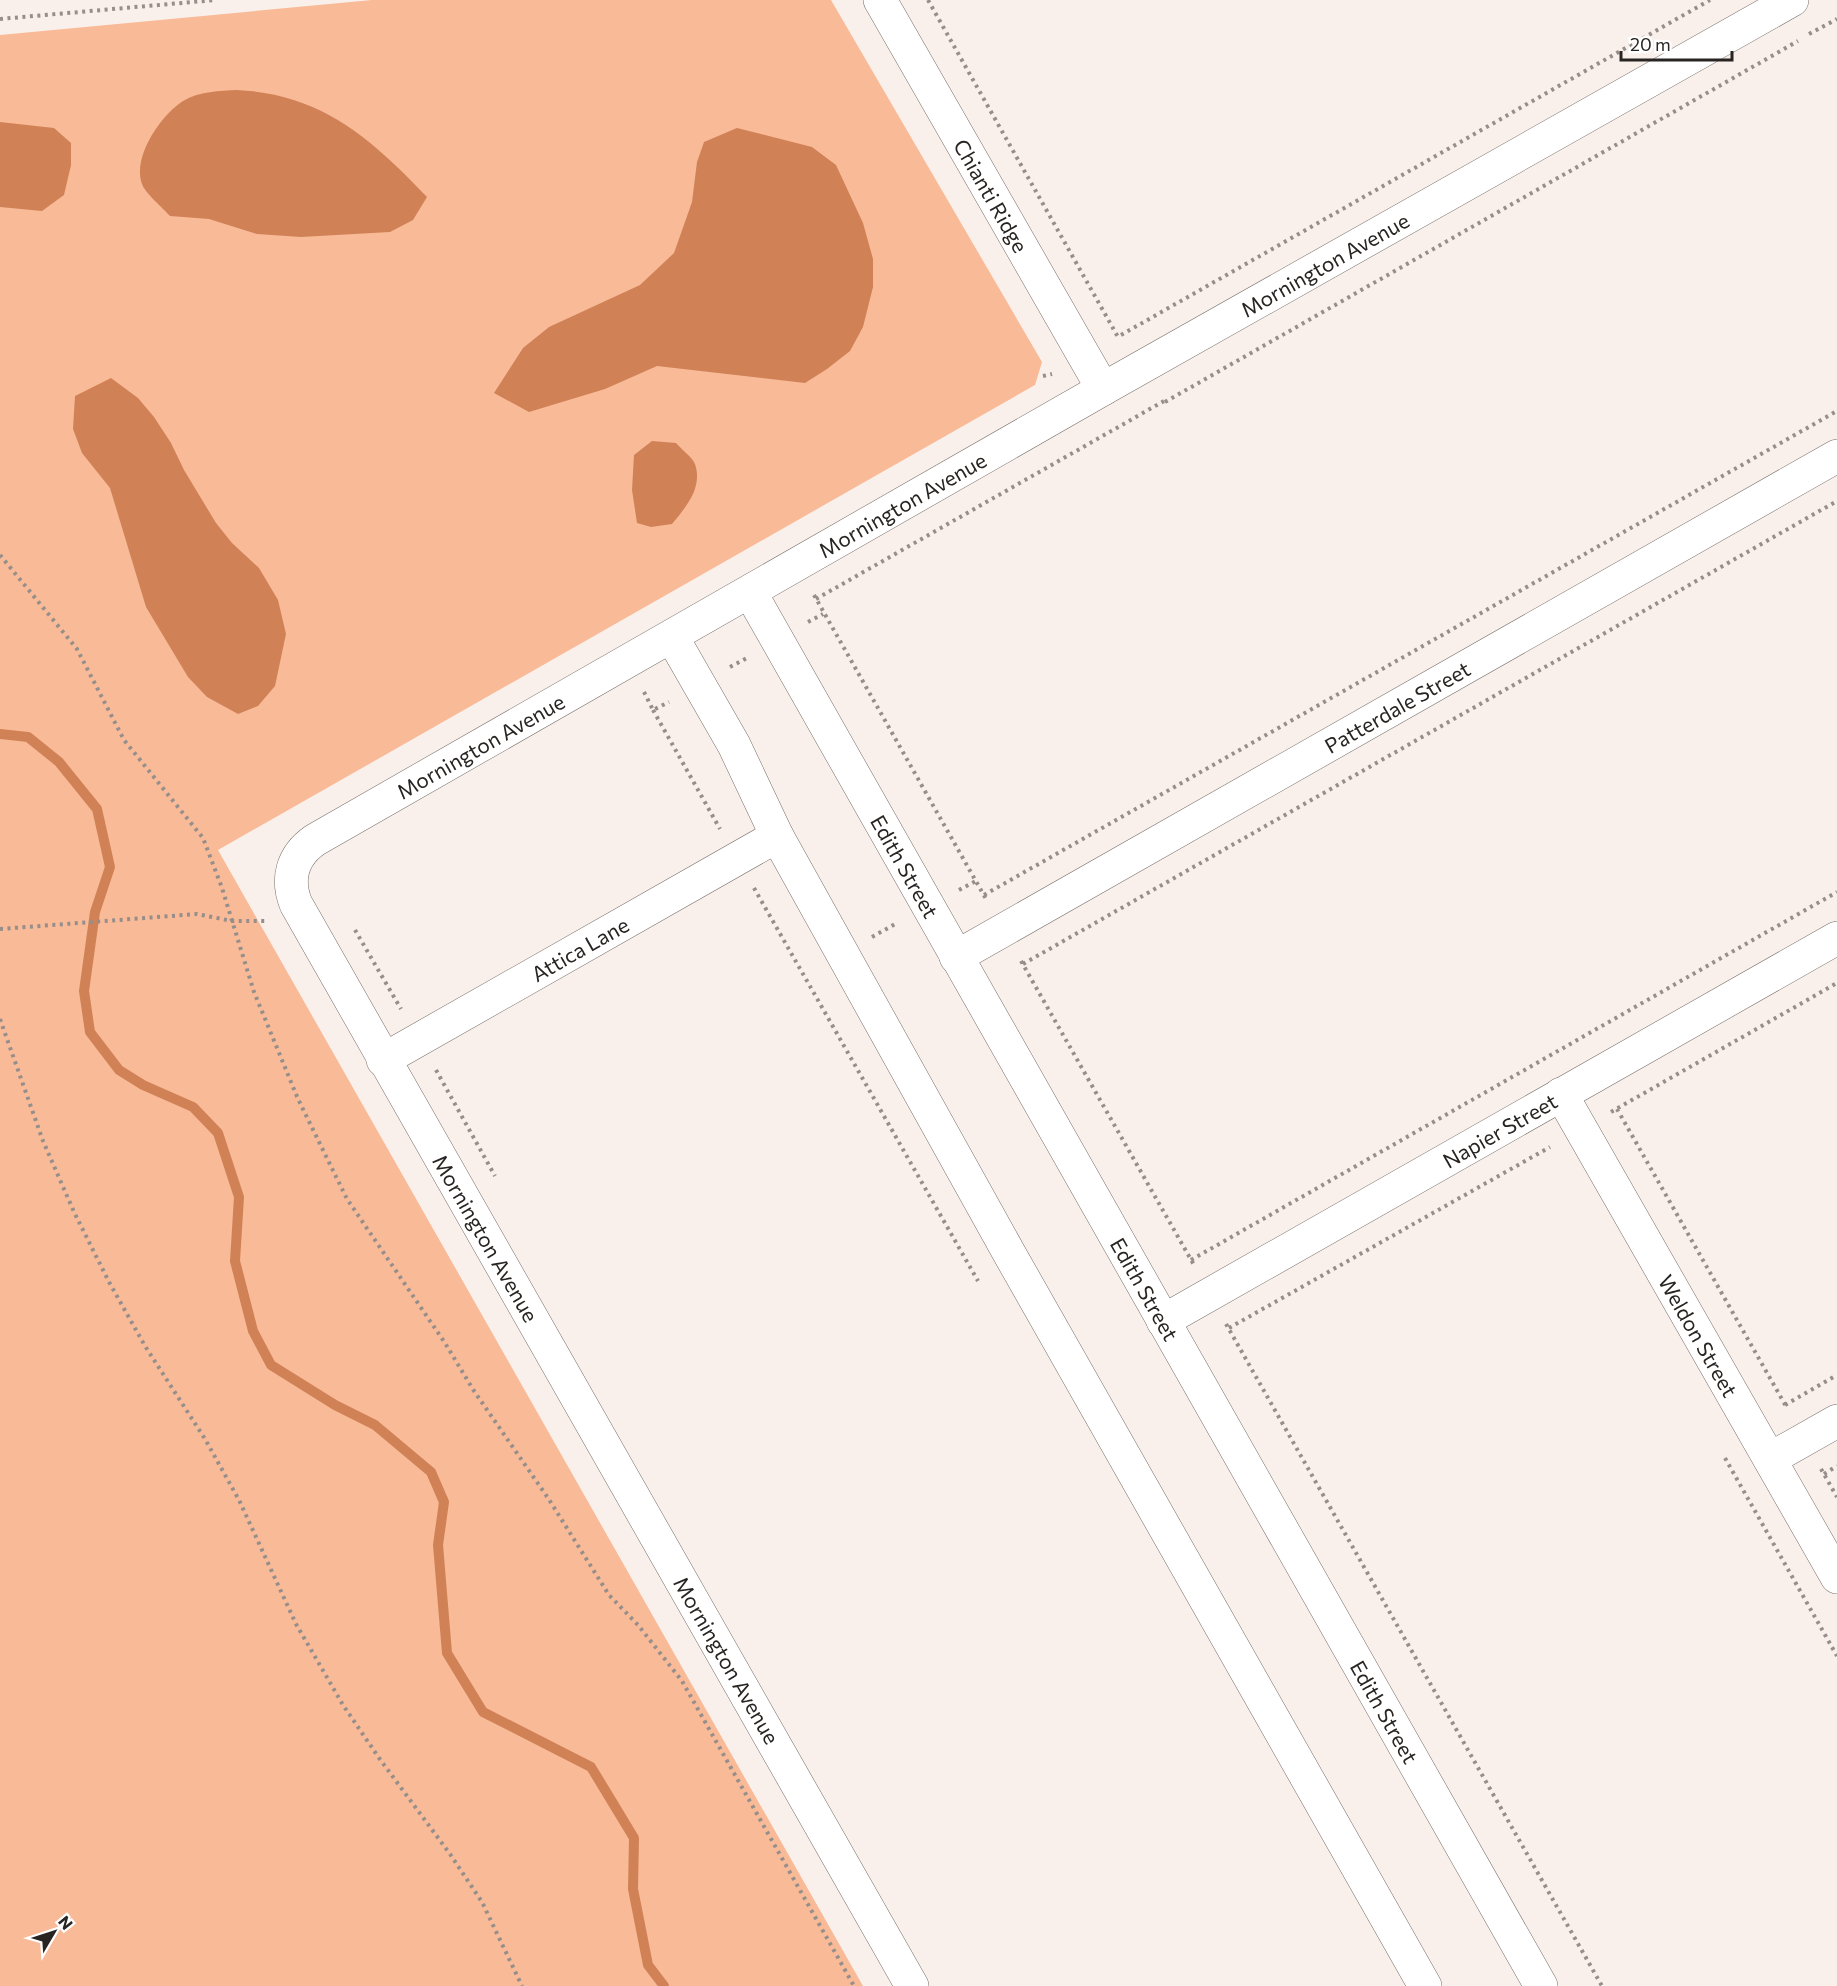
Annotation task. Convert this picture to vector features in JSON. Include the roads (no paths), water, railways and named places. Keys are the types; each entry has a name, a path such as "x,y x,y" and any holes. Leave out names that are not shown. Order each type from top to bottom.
{"street":[{"name":"Chianti Ridge","path":"880,0 1103,389"},
{"name":"Mornington Avenue","path":"912,1986 296,904 291,891 294,866 301,852 315,840 1103,389 1792,0"},
{"name":"Patterdale Street","path":"956,957 1837,456"},
{"name":"Edith Street","path":"750,592 1541,1986"},
{"path":"672,637 734,745 777,836 1009,1253 1425,1986"},
{"name":"Attica Lane","path":"383,1060 777,836"},
{"name":"Napier Street","path":"1163,1321 1837,938"},
{"name":"Weldon Street","path":"1561,1094 1837,1577"},
{"path":"1770,1459 1837,1421"}],"waterway":[{"path":"0,734 28,737 59,762 97,809 110,867 95,912 84,991 90,1032 119,1070 143,1085 193,1107 218,1133 239,1197 235,1261 253,1331 271,1365 335,1405 375,1425 431,1472 444,1502 438,1545 447,1653 483,1712 591,1767 634,1838 633,1889 648,1965 664,1986"}]}
